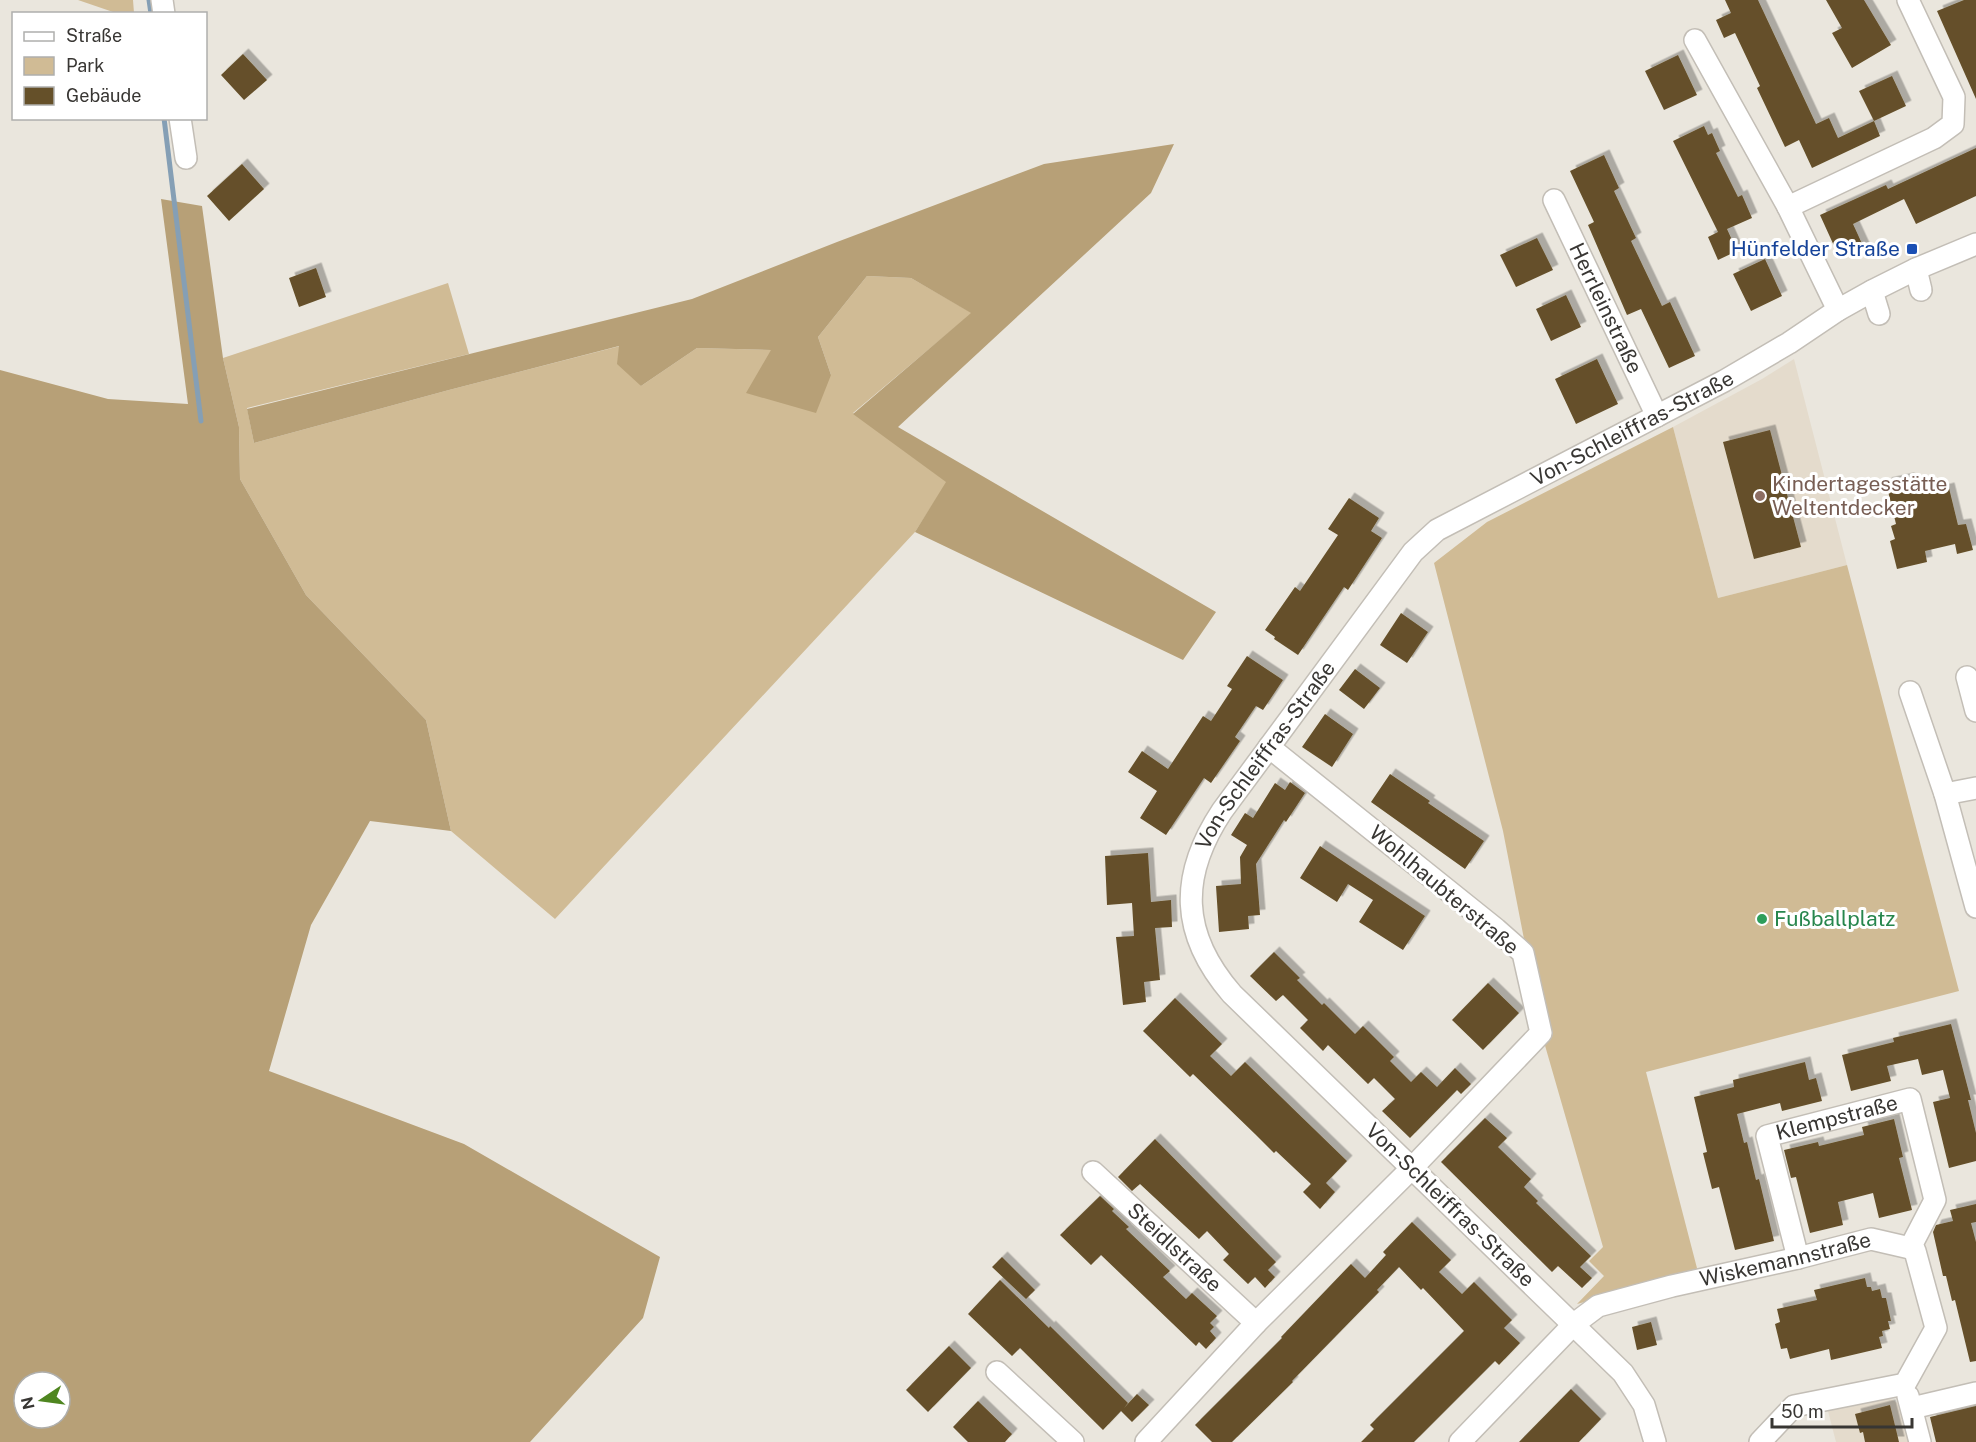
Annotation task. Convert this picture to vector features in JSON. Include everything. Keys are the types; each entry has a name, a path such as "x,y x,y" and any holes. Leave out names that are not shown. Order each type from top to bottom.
{"street":[{"path":"1788,207 1934,138 1953,124 1954,97 1908,0"},
{"path":"1695,40 1788,207 1832,321"},
{"path":"180,120 186,158"},
{"name":"Herrleinstraße","path":"1554,200 1658,416"},
{"name":"Von-Schleiffras-Straße","path":"1655,1442 1644,1405 1633,1386 1612,1361 1216,976 1204,956 1196,932 1192,907 1192,881 1197,857 1212,826 1422,542 1451,521 1658,416 1832,321 1872,291 1916,269 1976,244"},
{"path":"1916,269 1921,290"},
{"path":"1872,291 1878,314"},
{"path":"1967,677 1976,711"},
{"path":"1910,692 1945,794 1976,907"},
{"name":"Wohlhaubterstraße","path":"1269,747 1523,953 1541,1033 1412,1168"},
{"path":"1945,794 1976,788"},
{"name":"Klempstraße","path":"1798,1257 1767,1136 1910,1099 1935,1200 1910,1248"},
{"path":"1146,1442 1256,1323 1412,1168"},
{"name":"Steidlstraße","path":"1093,1172 1256,1323"},
{"name":"Wiskemannstraße","path":"1460,1442 1574,1324 1598,1306 1871,1239 1910,1248"},
{"path":"1910,1248 1915,1251 1936,1328 1905,1384 1920,1442"},
{"path":"997,1372 1074,1442"},
{"path":"1760,1442 1794,1406 1905,1384"},
{"path":"1912,1408 1976,1392"}],"shaded area":[{"path":"1174,144 1151,193 898,427 1216,612 1183,660 915,532 946,482 853,414 971,313 911,278 867,276 818,337 831,375 816,413 746,393 771,350 697,348 641,386 617,364 619,346 254,443 247,409 692,299 1044,164"},
{"path":"161,199 202,206 223,358 239,427 240,479 306,595 426,720 451,831 370,821 311,925 269,1071 464,1144 660,1257 643,1318 530,1442 0,1442 0,370 108,399 188,404"},
{"name":"Kindertagesstätte Weltentdecker","path":"1794,359 1847,565 1718,598 1673,427"},
{"path":"1886,1396 1899,1404 1909,1442 1836,1442 1828,1411"}],"green space":[{"path":"78,0 133,0 134,12 113,12"},
{"path":"867,276 911,278 972,313 853,413 947,482 915,532 555,919 451,831 426,720 306,595 240,479 239,427 223,358 448,283 469,354 247,408 254,443 620,346 641,386 697,348 771,350 831,375 818,337"},
{"path":"1673,427 1718,598 1847,565 1959,991 1646,1072 1698,1272 1577,1304 1604,1276 1589,1261 1603,1247 1544,1042 1503,831 1434,563 1487,522"}],"building":[{"path":"1725,0 1758,0 1816,124 1829,118 1838,138 1874,121 1880,136 1812,168 1799,140 1785,147 1757,88 1760,86 1735,33 1724,38 1716,20 1731,13"},
{"path":"1826,0 1864,0 1891,45 1852,68 1832,33 1842,28"},
{"path":"1964,0 1976,0 1976,99 1937,11"},
{"path":"243,54 267,80 244,100 221,75"},
{"path":"1678,55 1697,95 1664,110 1645,71"},
{"path":"1892,76 1906,106 1874,121 1859,91"},
{"path":"1704,126 1708,135 1712,133 1720,151 1716,153 1738,197 1742,195 1752,218 1727,229 1737,251 1718,260 1708,237 1718,232 1673,141"},
{"path":"1976,148 1976,196 1916,224 1904,199 1853,224 1864,248 1840,259 1820,215 1886,185 1888,189"},
{"path":"1604,155 1619,188 1614,191 1636,238 1631,241 1662,306 1670,302 1695,356 1669,368 1641,309 1627,315 1588,225 1594,222 1570,171"},
{"path":"242,164 264,189 229,221 207,196"},
{"path":"1537,238 1553,270 1516,287 1500,255"},
{"path":"1765,259 1782,296 1751,311 1733,274"},
{"path":"316,268 326,297 299,307 289,278"},
{"path":"1566,295 1581,327 1551,341 1536,309"},
{"path":"1597,359 1618,404 1576,424 1555,379"},
{"path":"1770,430 1801,547 1754,559 1723,442"},
{"path":"1909,478 1912,490 1931,485 1933,492 1949,488 1958,525 1966,524 1973,550 1957,554 1955,544 1925,551 1927,562 1897,569 1890,541 1895,539 1891,526 1896,524 1886,483"},
{"path":"1349,498 1379,518 1371,531 1382,538 1348,590 1344,587 1298,655 1265,630 1295,587 1300,591 1338,535 1328,529"},
{"path":"1401,613 1428,632 1407,663 1380,645"},
{"path":"1247,656 1283,680 1263,710 1256,706 1235,737 1240,741 1211,783 1204,778 1166,835 1140,818 1157,791 1128,772 1142,751 1168,769 1203,716 1211,721 1232,689 1227,686"},
{"path":"1355,669 1380,688 1364,709 1339,690"},
{"path":"1325,714 1353,734 1332,767 1302,747"},
{"path":"1390,774 1484,841 1465,869 1371,802"},
{"path":"1290,782 1305,793 1286,822 1284,820 1256,864 1260,915 1248,916 1249,929 1219,932 1216,886 1241,884 1240,857 1247,845 1231,835 1245,813 1253,818 1275,783 1285,790"},
{"path":"1320,846 1425,916 1403,950 1359,922 1373,900 1348,884 1337,902 1300,878"},
{"path":"1148,853 1151,902 1171,900 1172,927 1155,928 1160,980 1144,982 1146,1002 1123,1005 1116,937 1134,936 1132,903 1107,905 1105,856"},
{"path":"1274,952 1300,978 1297,980 1355,1034 1363,1026 1394,1057 1390,1061 1411,1082 1421,1072 1437,1087 1455,1068 1471,1084 1461,1094 1457,1090 1410,1138 1382,1111 1395,1099 1374,1078 1368,1084 1328,1045 1323,1051 1300,1028 1308,1020 1283,995 1276,1001 1250,976"},
{"path":"1488,983 1519,1013 1483,1050 1452,1020"},
{"path":"1175,998 1222,1044 1210,1056 1231,1076 1245,1062 1347,1161 1326,1183 1335,1192 1320,1209 1303,1192 1311,1184 1276,1151 1274,1153 1193,1074 1190,1077 1143,1031"},
{"path":"1951,1024 1971,1100 1968,1100 1976,1133 1976,1161 1949,1168 1933,1102 1950,1098 1943,1070 1922,1075 1918,1059 1887,1066 1891,1081 1851,1091 1842,1055 1894,1042 1893,1038"},
{"path":"1805,1062 1809,1080 1816,1078 1822,1101 1782,1111 1780,1103 1737,1114 1744,1143 1747,1142 1756,1180 1759,1179 1774,1241 1735,1250 1719,1187 1712,1189 1703,1153 1707,1152 1694,1097 1734,1087 1733,1080"},
{"path":"1485,1118 1507,1138 1498,1147 1531,1179 1524,1187 1538,1201 1536,1203 1591,1256 1580,1267 1592,1278 1582,1288 1558,1266 1552,1272 1441,1162"},
{"path":"1894,1119 1903,1157 1899,1158 1912,1210 1879,1218 1873,1193 1838,1202 1843,1225 1810,1233 1796,1177 1791,1178 1784,1150 1818,1142 1819,1146 1864,1135 1862,1127"},
{"path":"1155,1139 1276,1262 1268,1270 1275,1277 1265,1288 1255,1277 1248,1284 1223,1260 1229,1254 1207,1231 1199,1239 1140,1184 1132,1191 1118,1177"},
{"path":"1100,1196 1129,1227 1126,1229 1170,1271 1163,1277 1186,1299 1192,1293 1217,1316 1210,1323 1214,1327 1210,1331 1216,1338 1206,1349 1199,1342 1196,1346 1101,1255 1091,1265 1060,1235"},
{"path":"1976,1204 1976,1222 1971,1223 1976,1242 1976,1361 1970,1362 1955,1300 1952,1301 1946,1276 1943,1276 1933,1232 1936,1225 1953,1221 1950,1210"},
{"path":"1412,1222 1451,1260 1439,1272 1462,1294 1474,1282 1512,1320 1504,1328 1520,1343 1499,1365 1495,1361 1414,1442 1361,1442 1374,1429 1370,1425 1464,1331 1423,1288 1421,1290 1399,1267 1377,1290 1379,1292 1232,1442 1212,1442 1195,1425 1282,1338 1351,1264 1365,1278 1386,1255 1383,1252"},
{"path":"1002,1257 1035,1290 1026,1299 992,1267"},
{"path":"1865,1278 1867,1287 1871,1287 1872,1291 1880,1289 1882,1298 1886,1298 1891,1321 1888,1321 1890,1329 1882,1331 1883,1336 1879,1337 1882,1348 1831,1360 1829,1349 1790,1359 1787,1348 1781,1349 1775,1324 1780,1322 1777,1309 1817,1300 1814,1290"},
{"path":"1000,1280 1128,1403 1124,1408 1137,1394 1149,1405 1132,1422 1121,1411 1103,1430 1020,1348 1012,1356 968,1314"},
{"path":"1651,1322 1657,1345 1637,1350 1632,1327"},
{"path":"949,1346 971,1368 928,1412 906,1390"},
{"path":"1571,1389 1601,1419 1579,1442 1519,1442"},
{"path":"978,1401 1012,1434 1005,1442 968,1442 953,1427"},
{"path":"1890,1405 1899,1442 1865,1442 1855,1414"},
{"path":"1976,1406 1976,1442 1936,1442 1930,1417"}],"waterway":[{"path":"149,0 151,12"},
{"path":"164,120 201,421"}],"place":[{"name":"Hünfelder Straße","path":"1912,249"},
{"name":"Kindertagesstätte Weltentdecker","path":"1760,496"},
{"name":"Fußballplatz","path":"1762,919"}]}
